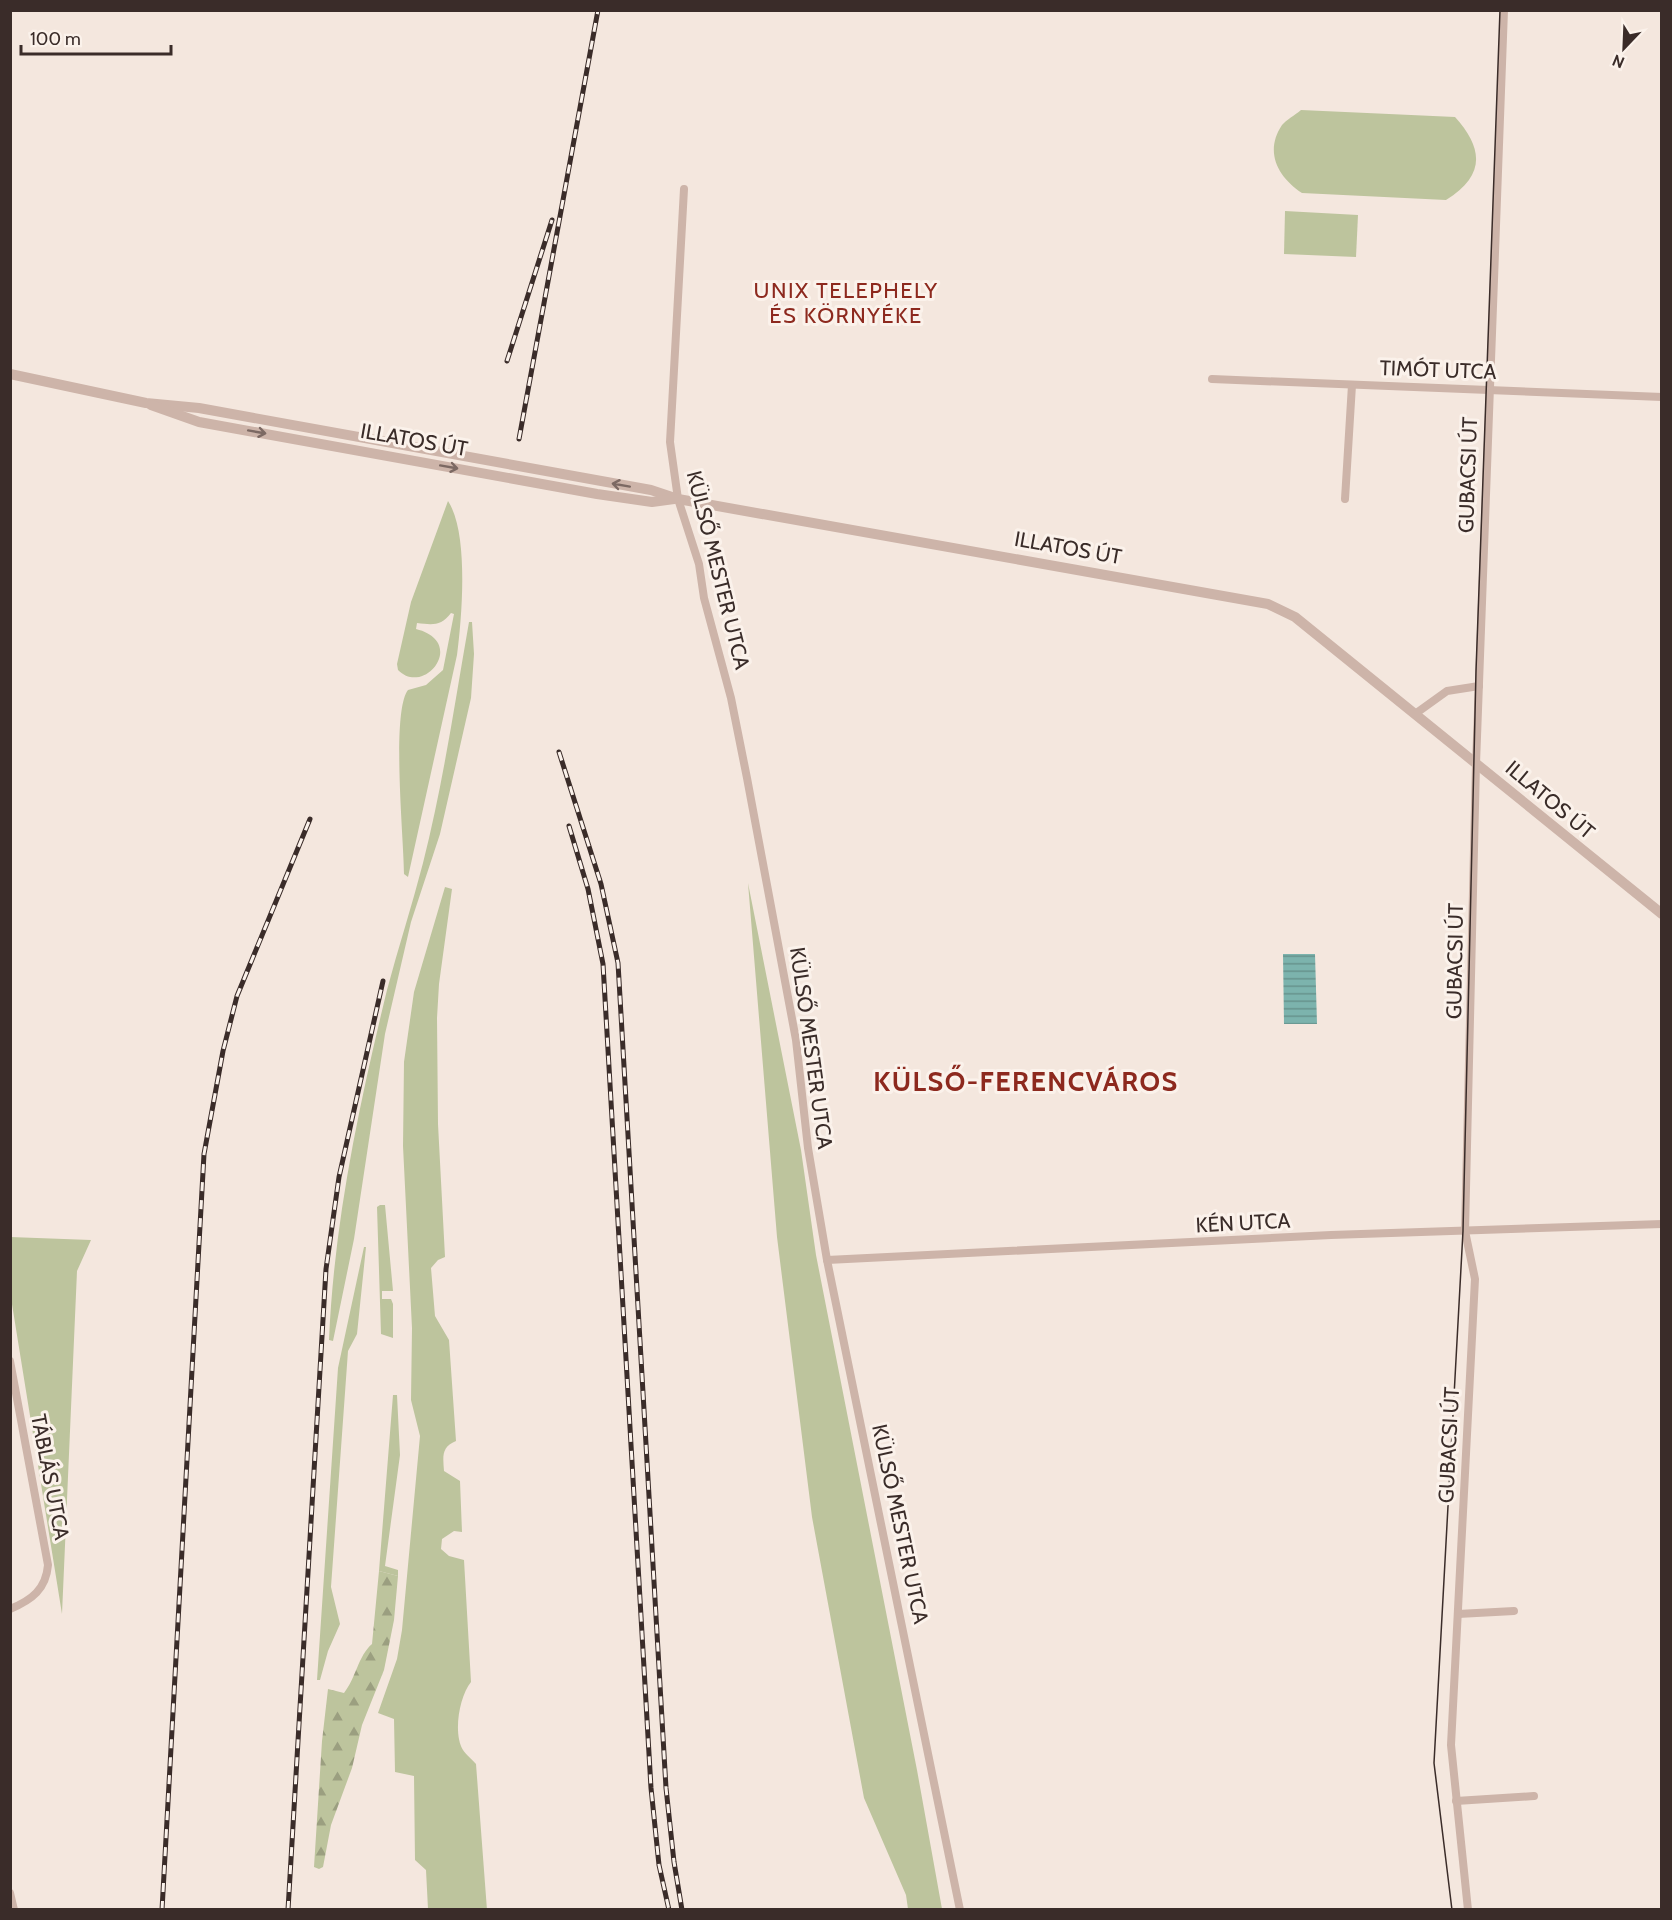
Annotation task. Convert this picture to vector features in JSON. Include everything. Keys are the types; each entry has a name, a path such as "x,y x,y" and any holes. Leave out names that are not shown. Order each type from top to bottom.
{"street":[{"name":"GUBACSI ÚT","path":"1468,1910 1455,1801 1452,1745 1476,1279 1465,1231 1476,764 1504,10"},
{"name":"KÜLSŐ MESTER UTCA","path":"684,189 670,442 678,499 699,564 704,598 731,698 747,778 796,1040 808,1148 827,1260 960,1910"},
{"name":"ILLATOS ÚT","path":"10,374 146,403 199,408 651,490 678,499 1268,604 1295,617 1662,914"},
{"name":"TIMÓT UTCA","path":"1212,379 1662,397"},
{"path":"1345,499 1352,384"},
{"path":"1415,714 1448,691 1479,686"},
{"name":"KÉN UTCA","path":"827,1260 1662,1224"},
{"name":"TÁBLÁS UTCA","path":"10,1361 48,1565 43,1585 35,1596 10,1609"},
{"path":"1458,1614 1514,1611"},
{"path":"1455,1801 1534,1796"},
{"path":"10,1893 14,1910"}],"green space":[{"path":"1301,110 1455,117 1465,129 1475,151 1474,172 1459,191 1446,200 1302,193 1280,172 1274,154 1274,145 1282,125"},
{"path":"1285,211 1358,215 1356,257 1284,254"},
{"path":"448,501 455,515 461,554 462,598 459,639 408,877 404,874 399,749 403,703 408,690 426,685 443,670 454,614 451,613 436,624 417,623 416,629 431,636 439,645 440,655 429,672 419,677 408,677 398,670 397,664 411,602"},
{"path":"469,622 472,622 474,654 471,698 440,834 411,922 385,1034 354,1239 333,1341 329,1340 332,1296 349,1164 387,990 419,879 437,803"},
{"path":"748,883 801,1150 816,1255 942,1909 908,1909 906,1895 864,1798 812,1517 777,1237"},
{"path":"445,887 452,889 439,984 437,1018 438,1124 445,1257 438,1260 431,1268 435,1316 449,1340 456,1441 445,1449 444,1471 460,1481 462,1532 454,1531 442,1539 441,1549 449,1556 464,1560 471,1682 463,1697 458,1735 463,1750 476,1764 487,1910 428,1909 426,1870 415,1860 414,1776 395,1772 394,1719 378,1713 397,1659 402,1630 420,1436 411,1400 412,1328 403,1146 404,1062 414,992"},
{"path":"385,1205 393,1291 382,1291 382,1299 391,1299 393,1304 393,1338 381,1334 377,1207"},
{"path":"10,1237 91,1240 77,1271 62,1614 11,1298"},
{"path":"364,1247 366,1247 357,1334 348,1351 331,1587 340,1624 328,1651 320,1680 317,1680 338,1368"},
{"path":"393,1395 397,1395 400,1455 385,1566 398,1570 398,1576 379,1571"},
{"path":"379,1571 398,1576 394,1620 384,1670 362,1725 352,1768 331,1825 323,1867 319,1869 314,1867 322,1741 328,1689 344,1693 363,1655 372,1644"}],"water":[{"path":"1283,954 1315,954 1317,1024 1284,1024"}],"tram line":[{"path":"1452,1910 1434,1763 1463,1231 1476,671 1500,10"}],"railway":[{"path":"519,439 598,10"},
{"path":"507,361 552,220"},
{"path":"559,752 601,884 618,963 666,1788 682,1910"},
{"path":"162,1910 204,1154 223,1051 237,996 310,819"},
{"path":"569,826 588,889 603,964 651,1788 659,1865 669,1910"},
{"path":"288,1910 326,1269 339,1177 383,981"}],"district":[{"name":"UNIX TELEPHELY ÉS KÖRNYÉKE","path":"846,302"},
{"name":"KÜLSŐ-FERENCVÁROS","path":"1026,1082"}]}
